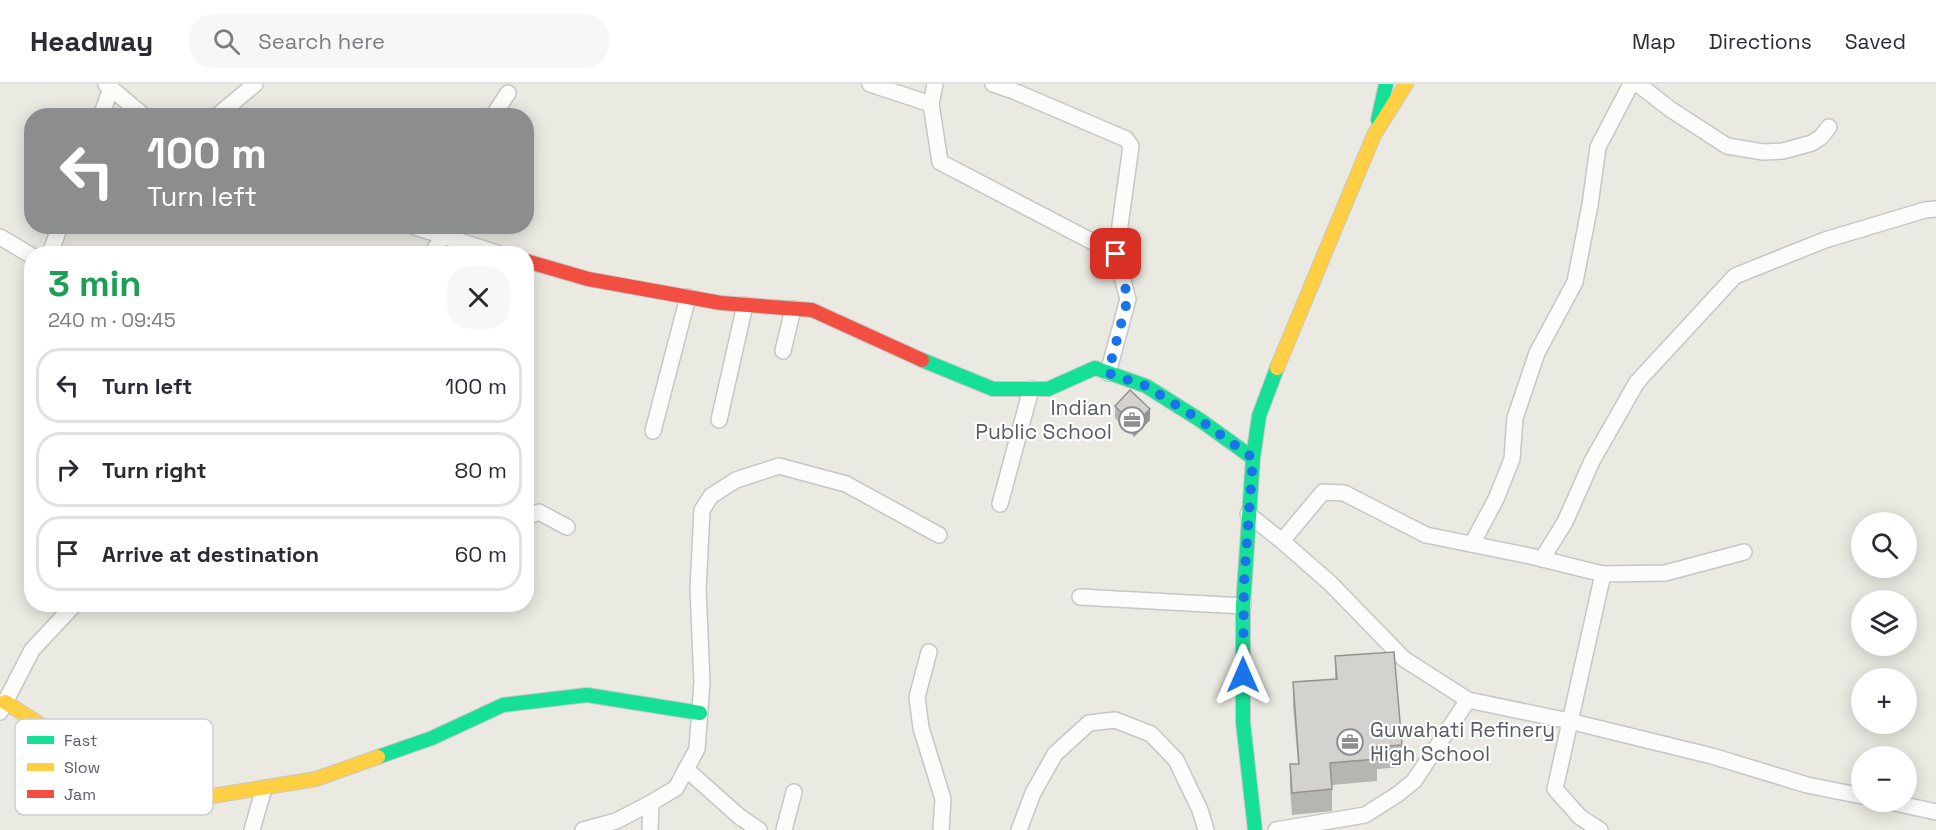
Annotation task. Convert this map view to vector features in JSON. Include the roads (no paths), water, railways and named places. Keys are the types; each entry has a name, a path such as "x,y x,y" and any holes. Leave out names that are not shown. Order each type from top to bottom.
{"street":[{"path":"226,108 255,84"},
{"path":"870,84 931,104"},
{"path":"935,84 931,104 940,162 1116,254"},
{"path":"993,84 1126,139 1131,146 1116,254 1128,298 1108,373"},
{"path":"1374,135 1386,84"},
{"path":"1472,544 1496,499 1512,459 1515,418 1537,353 1575,282 1590,205 1598,147 1631,84"},
{"path":"1638,84 1670,109 1727,146 1764,152 1783,151 1812,143 1829,127"},
{"path":"1255,830 1243,722 1243,606 1248,514 1259,416 1287,340 1374,135 1402,85"},
{"path":"103,108 108,86 134,108"},
{"path":"498,108 508,93"},
{"path":"1542,558 1565,522 1592,461 1638,382 1735,276 1826,240 1925,210 1936,209"},
{"path":"441,234 476,246"},
{"path":"0,237 24,251"},
{"path":"534,263 588,279 721,303 812,310 896,350 993,388 1048,389 1095,368 1146,386 1200,420 1253,458"},
{"path":"653,431 688,297"},
{"path":"719,420 744,305"},
{"path":"783,351 793,309"},
{"path":"1000,504 1031,389"},
{"path":"583,830 616,821 676,788 697,749 702,682 698,589 702,510 711,496 736,480 779,466 846,484 939,535"},
{"path":"1282,541 1323,492 1344,493 1426,535 1542,558 1603,574 1665,573 1744,552"},
{"path":"534,514 539,512 567,527"},
{"path":"1248,514 1330,583 1404,659 1468,700 1712,756 1807,785 1851,794"},
{"path":"1600,830 1580,818 1555,789 1603,574"},
{"path":"1080,597 1243,606"},
{"path":"24,719 3,707 32,650 68,612"},
{"path":"929,651 917,698 921,728 943,799 941,830"},
{"path":"213,796 316,778 432,738 503,705 587,695 700,713"},
{"path":"1353,830 1365,815 1414,781 1468,700"},
{"path":"1019,830 1034,793 1055,754 1089,723 1115,720 1151,734 1176,760 1200,810 1206,830"},
{"path":"686,769 740,817 759,830"},
{"path":"252,830 264,788"},
{"path":"784,830 794,792"},
{"path":"650,830 651,803"},
{"path":"1917,808 1936,812"},
{"path":"1276,830 1365,815"}],"place":[{"name":"Indian Public School","path":"1132,420"},
{"name":"Guwahati Refinery High School","path":"1350,742"}]}
